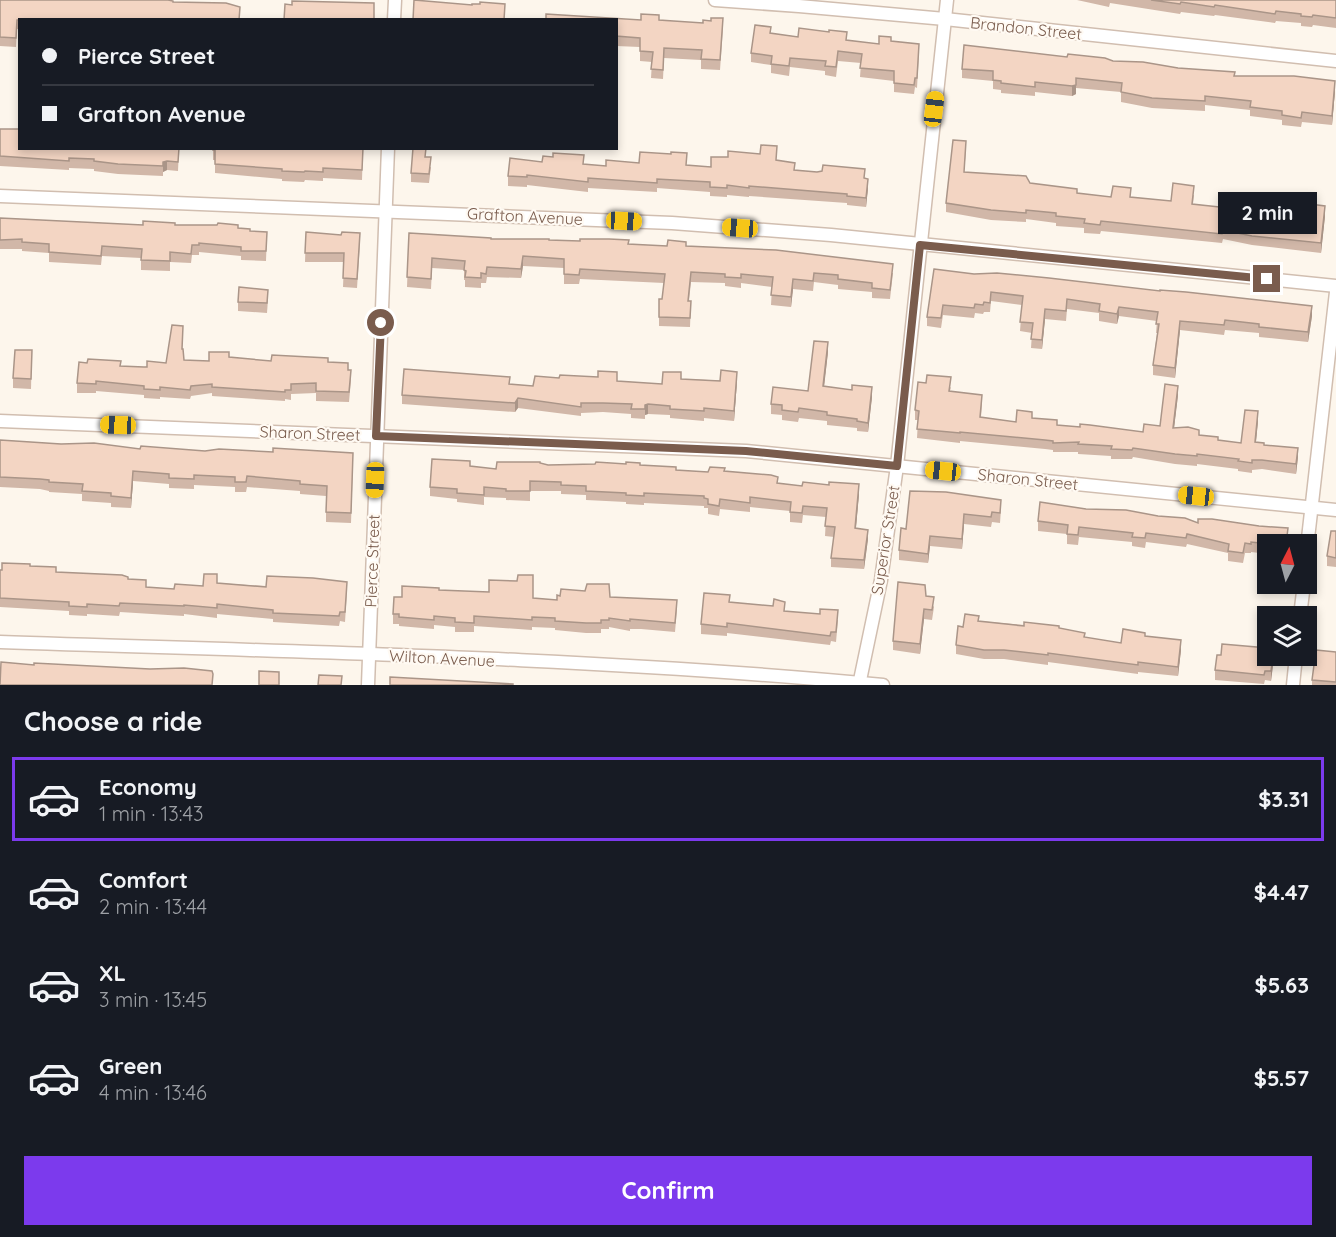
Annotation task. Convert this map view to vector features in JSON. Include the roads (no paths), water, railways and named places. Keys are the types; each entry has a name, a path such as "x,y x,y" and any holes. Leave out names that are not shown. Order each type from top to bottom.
{"street":[{"path":"394,18 395,0"},
{"name":"Brandon Street","path":"716,0 945,19 1336,61"},
{"name":"Superior Street","path":"860,684 880,580 897,466 947,0"},
{"name":"Pierce Street","path":"368,685 388,150"},
{"name":"Grafton Avenue","path":"0,196 672,223 831,235 1336,286"},
{"path":"1308,534 1336,292"},
{"name":"Sharon Street","path":"0,421 746,451 1336,510"},
{"name":"Wilton Avenue","path":"0,642 368,654 638,667 883,685"},
{"path":"1293,685 1295,666"}]}
